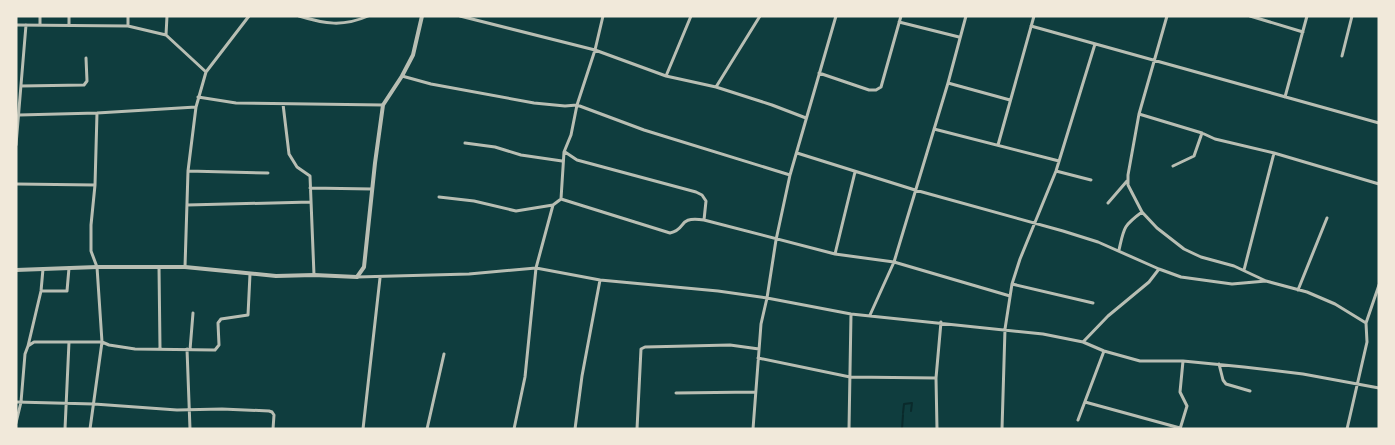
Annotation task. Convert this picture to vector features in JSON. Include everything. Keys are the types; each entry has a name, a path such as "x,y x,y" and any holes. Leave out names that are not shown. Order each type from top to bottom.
{"street":[{"path":"40,16 40,25"},
{"path":"69,16 69,25"},
{"path":"128,16 128,26"},
{"path":"166,35 167,16"},
{"path":"185,267 188,171 198,97 206,72 249,16"},
{"path":"299,16 325,23 344,24 368,16"},
{"path":"357,277 364,267 383,105 402,76 413,54 422,16"},
{"path":"460,16 595,50 666,76 716,88 772,105 806,118"},
{"path":"439,197 474,201 516,211 553,205 561,198 564,152 571,135 577,105 595,50 603,16"},
{"path":"666,76 691,16"},
{"path":"716,88 760,16"},
{"path":"753,429 760,324 767,298 776,240 790,175 798,153 818,73 836,16"},
{"path":"818,73 869,90 876,90 881,87 900,16"},
{"path":"870,315 894,262 948,83 966,16"},
{"path":"998,145 1034,16"},
{"path":"1108,203 1127,180 1139,114 1167,16"},
{"path":"1250,16 1303,32"},
{"path":"1285,97 1307,16"},
{"path":"1342,56 1352,16"},
{"path":"899,22 959,38"},
{"path":"16,25 128,26 166,35 206,72"},
{"path":"16,145 26,25"},
{"path":"1031,26 1379,123"},
{"path":"1002,429 1005,329 1012,284 1020,259 1056,171 1095,44"},
{"path":"21,86 84,85 87,81 86,58"},
{"path":"402,76 431,84 534,103 565,106 577,105 644,130 790,175"},
{"path":"948,83 1010,100"},
{"path":"198,97 236,103 383,105"},
{"path":"283,104 289,154 297,167 310,176 314,275"},
{"path":"19,115 97,113 196,106"},
{"path":"90,429 102,342 97,267 91,251 97,113"},
{"path":"1139,114 1202,133 1215,139 1274,153 1379,184"},
{"path":"934,128 1059,161"},
{"path":"1173,166 1194,156 1202,133"},
{"path":"465,143 495,147 522,155 563,161"},
{"path":"564,152 577,160 702,195 706,201 704,220"},
{"path":"798,153 915,190 1098,242 1181,277 1232,284 1266,281"},
{"path":"1244,270 1274,153"},
{"path":"188,171 268,173"},
{"path":"1056,171 1091,180"},
{"path":"835,254 855,172"},
{"path":"1127,180 1142,212 1157,228 1184,249 1201,257 1244,270 1266,281 1298,290 1335,304 1366,322"},
{"path":"16,184 95,184"},
{"path":"310,188 372,189"},
{"path":"561,198 670,233 677,230 688,219 704,220 835,254 894,262 1010,296"},
{"path":"187,205 311,202"},
{"path":"514,429 525,377 536,268 553,205"},
{"path":"1119,250 1125,227 1142,212"},
{"path":"1298,290 1327,218"},
{"path":"41,291 67,291 69,267"},
{"path":"16,270 69,267 185,267 276,276 314,275 380,278 468,274 536,268 600,280 718,291 767,298 851,314 1043,334 1083,342 1104,351 1140,361 1183,361 1219,364 1303,374 1379,388"},
{"path":"159,267 160,348"},
{"path":"16,423 25,354 41,291 43,268"},
{"path":"1083,342 1108,316 1149,282 1159,269"},
{"path":"28,346 34,342 102,342 135,349 215,350 218,345 218,323 221,319 248,315 250,274"},
{"path":"363,429 380,278"},
{"path":"575,429 582,376 600,280"},
{"path":"1012,284 1093,303"},
{"path":"1347,429 1367,342 1366,322 1379,286"},
{"path":"190,429 189,350 193,313"},
{"path":"849,429 851,314"},
{"path":"937,429 936,378 941,322"},
{"path":"65,429 69,342"},
{"path":"637,429 641,349 645,347 724,344 759,349"},
{"path":"1078,420 1104,351"},
{"path":"427,429 444,354"},
{"path":"758,358 850,376 936,378"},
{"path":"1085,402 1180,428 1187,406 1180,392 1183,361"},
{"path":"1219,364 1223,380 1226,384 1250,391"},
{"path":"676,393 755,392"},
{"path":"18,402 94,404 189,410 222,408 269,411 274,415 273,429"}],"waterway":[{"path":"903,413 904,404 912,403 911,411"},
{"path":"902,429 903,415"}]}
